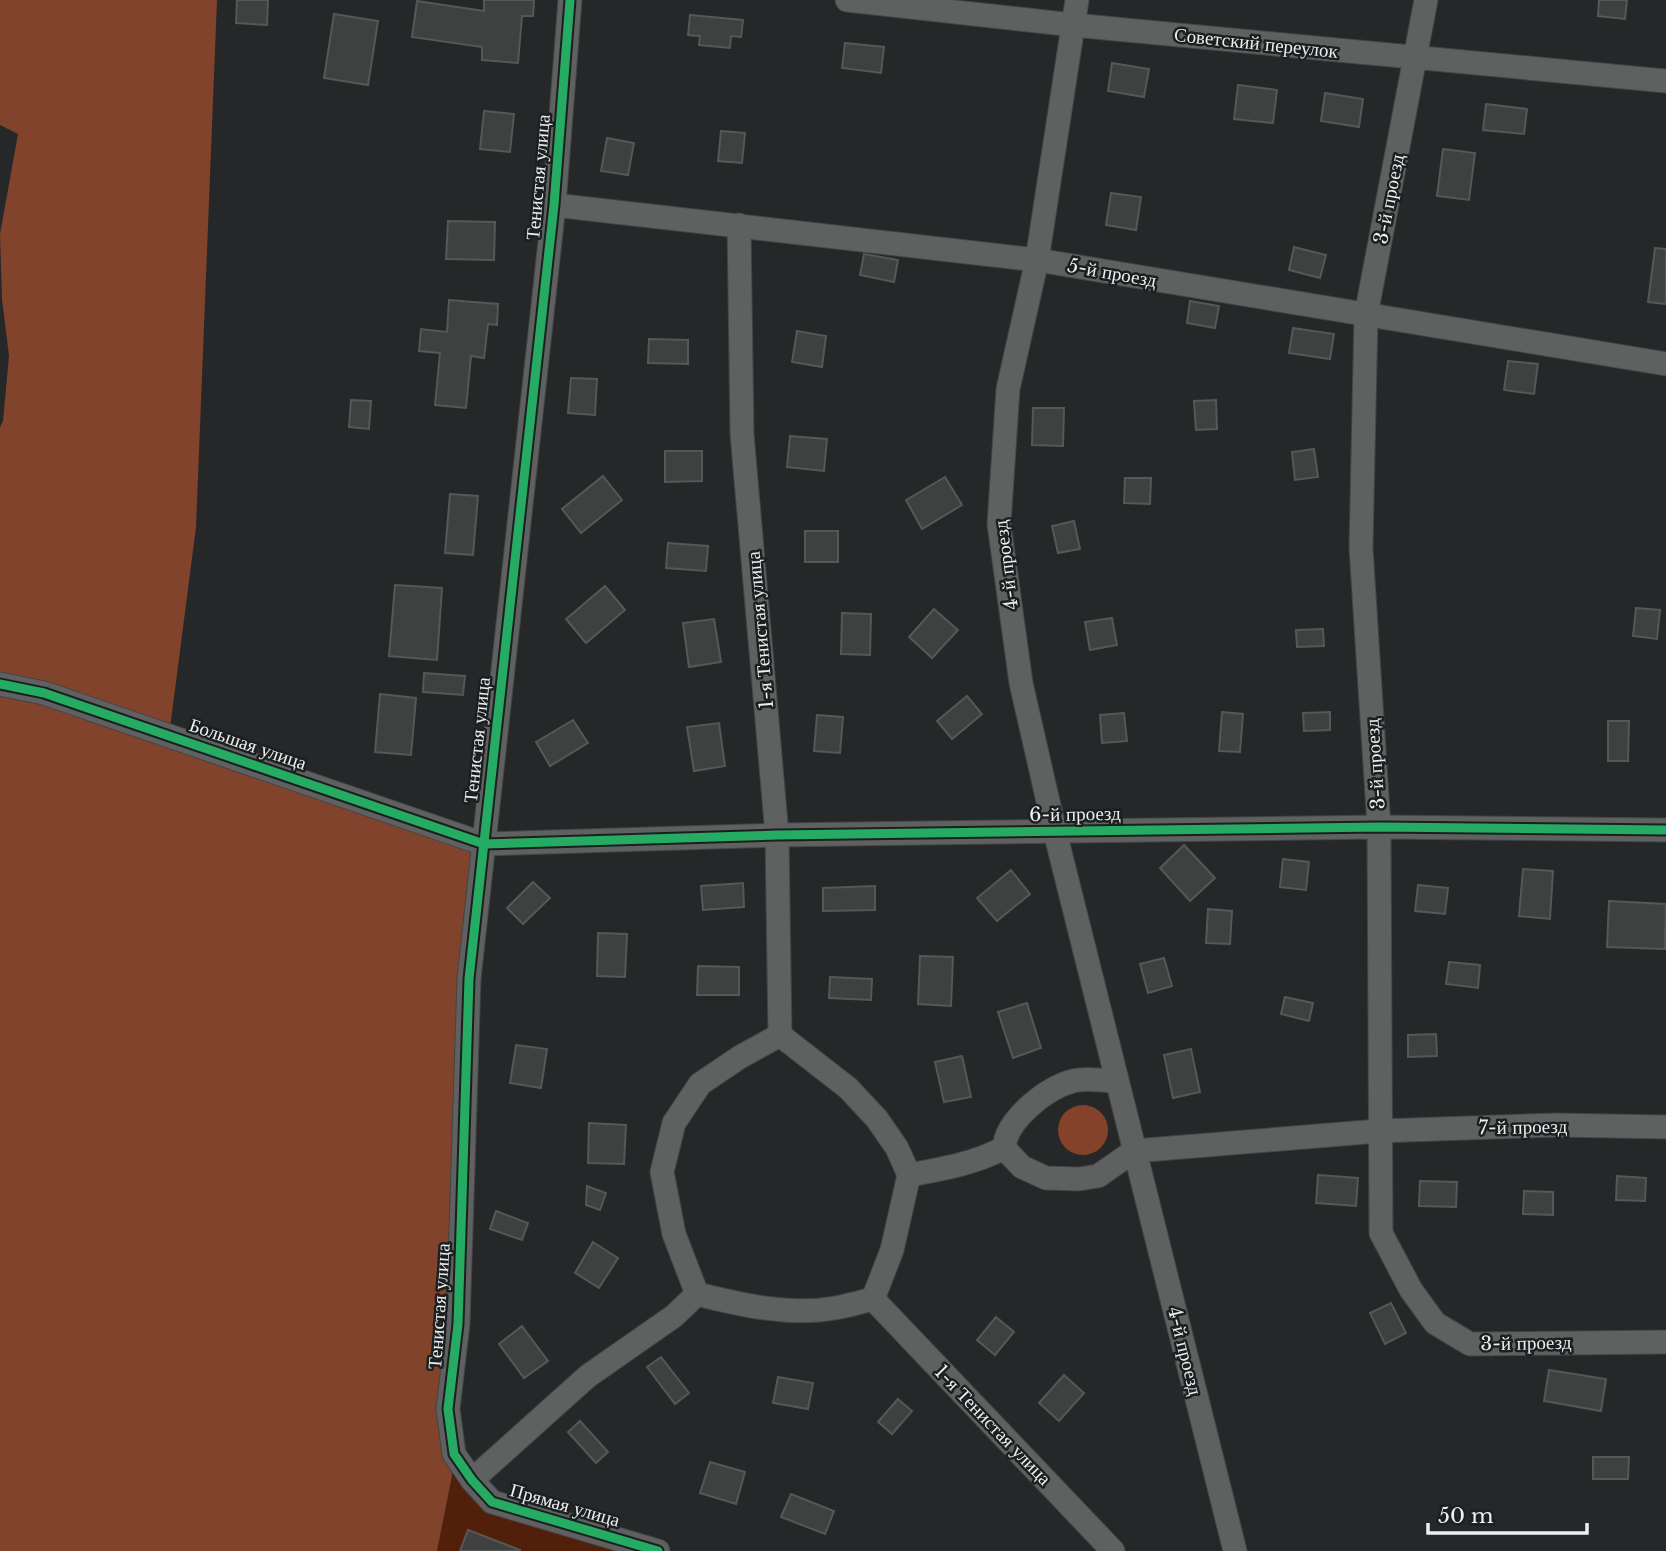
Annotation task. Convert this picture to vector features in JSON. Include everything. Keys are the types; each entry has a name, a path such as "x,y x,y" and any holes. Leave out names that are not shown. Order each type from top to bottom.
{"street":[{"name":"Тенистая улица","path":"472,1480 454,1454 448,1409 458,1324 470,979 554,205 570,0"},
{"name":"Советский переулок","path":"847,0 1073,25 1666,81"},
{"name":"4-й проезд","path":"1077,0 1037,260 1008,389 999,524 1021,683 1117,1082"},
{"name":"3-й проезд","path":"1426,0 1366,315 1361,548 1379,827 1381,1233 1411,1290 1435,1323 1470,1344 1666,1342"},
{"name":"5-й проезд","path":"554,205 1037,260 1666,364"},
{"name":"1-я Тенистая улица","path":"739,225 742,434 777,835 780,1035"},
{"name":"Большая улица","path":"0,684 44,693 484,844"},
{"name":"6-й проезд","path":"484,844 777,835 1379,827 1666,830"},
{"path":"780,1035 848,1088 877,1119 897,1148 909,1175 892,1250 873,1299 833,1309 799,1310 747,1306 697,1294 674,1234 662,1172 674,1123 699,1084 780,1035"},
{"path":"1074,1081 1117,1082 1134,1151 1098,1176 1079,1180 1046,1178 1022,1167 1004,1148 1005,1135 1031,1105 1053,1090 1074,1081"},
{"name":"7-й проезд","path":"1134,1151 1379,1131 1557,1125 1666,1127"},
{"path":"909,1175 959,1167 1004,1148"},
{"name":"4-й проезд","path":"1134,1151 1235,1551"},
{"path":"472,1480 588,1376 674,1315 697,1294"},
{"name":"1-я Тенистая улица","path":"873,1299 1113,1551"},
{"name":"Прямая улица","path":"472,1480 492,1502 625,1546 658,1551"}],"shaded area":[{"path":"0,0 217,0 196,527 169,736 467,838 482,862 448,1409 452,1476 437,1551 0,1551 0,427 3,421 9,356 2,299 0,234 18,134 0,125"},
{"path":"1083,1105 1100,1113 1108,1130 1100,1147 1083,1155 1066,1147 1058,1130 1066,1113"},
{"path":"452,1476 492,1502 657,1551 437,1551"}],"building":[{"path":"237,0 268,0 267,25 236,23"},
{"path":"484,0 534,0 533,16 522,16 518,63 482,60 482,47 412,37 417,1 484,11"},
{"path":"1599,0 1627,0 1625,19 1598,16"},
{"path":"334,14 378,21 368,85 324,78"},
{"path":"690,15 743,20 741,37 731,36 730,48 699,45 700,36 688,35"},
{"path":"845,43 884,47 881,73 842,68"},
{"path":"1112,63 1149,69 1144,97 1108,91"},
{"path":"1238,85 1277,90 1273,123 1234,119"},
{"path":"1325,93 1363,99 1359,127 1321,121"},
{"path":"1486,104 1527,109 1524,134 1483,130"},
{"path":"484,111 514,114 510,152 480,149"},
{"path":"721,131 745,133 742,163 718,161"},
{"path":"607,138 634,143 628,175 601,171"},
{"path":"1443,149 1475,153 1469,200 1437,196"},
{"path":"1111,193 1141,197 1136,230 1106,225"},
{"path":"448,221 495,222 494,260 446,259"},
{"path":"1294,247 1326,255 1320,278 1289,270"},
{"path":"1655,248 1666,249 1666,304 1648,302"},
{"path":"864,254 898,260 894,282 860,275"},
{"path":"449,300 498,304 497,325 488,324 484,358 471,356 466,408 435,405 440,353 419,351 421,329 447,332"},
{"path":"1190,301 1219,306 1215,328 1187,323"},
{"path":"1293,328 1334,334 1330,359 1289,353"},
{"path":"797,331 826,336 822,367 792,362"},
{"path":"649,339 688,340 688,364 648,363"},
{"path":"1508,361 1538,364 1534,394 1504,390"},
{"path":"571,378 597,379 595,415 568,413"},
{"path":"351,400 371,401 369,429 349,427"},
{"path":"1216,400 1217,429 1196,430 1194,401"},
{"path":"1033,408 1064,408 1063,446 1032,445"},
{"path":"790,436 827,439 824,471 787,467"},
{"path":"1314,449 1318,477 1295,480 1292,452"},
{"path":"665,451 702,451 702,481 665,482"},
{"path":"603,476 622,500 581,533 562,509"},
{"path":"945,477 962,505 922,529 906,500"},
{"path":"1125,478 1151,478 1150,504 1124,503"},
{"path":"450,494 478,496 473,555 445,553"},
{"path":"1074,521 1080,549 1058,553 1052,526"},
{"path":"805,531 838,531 838,562 805,562"},
{"path":"668,543 708,546 706,571 666,568"},
{"path":"395,585 442,588 437,660 389,656"},
{"path":"605,586 625,610 586,643 566,619"},
{"path":"1636,608 1660,610 1657,639 1633,636"},
{"path":"934,609 958,630 932,658 909,637"},
{"path":"842,613 871,614 870,655 841,654"},
{"path":"1112,618 1117,645 1090,650 1085,622"},
{"path":"714,619 721,662 689,667 683,623"},
{"path":"1323,629 1324,646 1297,647 1296,630"},
{"path":"424,673 465,676 463,695 423,692"},
{"path":"380,694 416,698 411,755 375,752"},
{"path":"967,696 982,714 952,739 937,721"},
{"path":"1222,712 1243,714 1240,752 1219,751"},
{"path":"1330,712 1330,730 1304,731 1303,713"},
{"path":"1124,713 1127,741 1102,743 1100,715"},
{"path":"817,715 843,717 840,753 814,751"},
{"path":"573,720 588,743 550,766 536,742"},
{"path":"1608,721 1629,721 1628,761 1608,761"},
{"path":"719,723 725,766 694,771 687,727"},
{"path":"1184,845 1215,878 1190,901 1160,868"},
{"path":"1283,859 1309,862 1306,890 1280,887"},
{"path":"1523,869 1553,871 1550,919 1519,916"},
{"path":"1011,870 1030,894 997,921 977,898"},
{"path":"533,882 550,898 523,924 507,908"},
{"path":"743,883 744,907 703,910 701,886"},
{"path":"1418,885 1448,888 1445,914 1415,911"},
{"path":"875,886 875,910 823,911 823,888"},
{"path":"1609,901 1666,904 1665,949 1607,947"},
{"path":"1208,909 1232,911 1230,944 1206,943"},
{"path":"598,933 627,934 625,977 597,976"},
{"path":"920,956 953,957 951,1006 918,1004"},
{"path":"1164,958 1172,986 1148,993 1140,964"},
{"path":"1449,962 1480,965 1478,988 1446,984"},
{"path":"698,966 739,967 739,995 697,995"},
{"path":"830,977 872,979 871,1000 829,998"},
{"path":"1285,997 1313,1003 1309,1021 1281,1014"},
{"path":"1027,1003 1041,1048 1013,1058 998,1012"},
{"path":"1436,1034 1437,1056 1408,1057 1408,1035"},
{"path":"516,1045 547,1049 541,1088 510,1083"},
{"path":"1191,1049 1200,1092 1173,1098 1164,1055"},
{"path":"962,1056 971,1097 944,1102 935,1062"},
{"path":"589,1123 626,1125 624,1164 588,1163"},
{"path":"1318,1175 1358,1178 1356,1206 1316,1203"},
{"path":"1617,1176 1646,1178 1645,1201 1616,1200"},
{"path":"1420,1181 1457,1182 1456,1207 1419,1206"},
{"path":"587,1186 606,1193 600,1210 586,1205"},
{"path":"1524,1191 1553,1192 1553,1215 1523,1214"},
{"path":"496,1211 528,1223 522,1240 490,1229"},
{"path":"593,1242 618,1258 599,1288 575,1273"},
{"path":"1391,1303 1406,1333 1385,1344 1370,1313"},
{"path":"996,1317 1014,1332 995,1355 977,1340"},
{"path":"522,1326 548,1361 524,1378 499,1344"},
{"path":"661,1357 689,1393 675,1404 647,1367"},
{"path":"1549,1370 1606,1379 1601,1411 1544,1401"},
{"path":"1064,1375 1084,1393 1059,1421 1039,1403"},
{"path":"778,1377 813,1383 808,1409 773,1403"},
{"path":"898,1399 912,1411 892,1434 878,1422"},
{"path":"580,1421 608,1452 596,1463 568,1432"},
{"path":"1593,1457 1629,1457 1628,1479 1593,1479"},
{"path":"710,1462 745,1472 736,1504 700,1493"},
{"path":"791,1494 834,1511 825,1534 781,1517"},
{"path":"468,1530 520,1550 520,1551 460,1551"}],"cycle path":[{"path":"570,0 554,205 469,979 458,1324 448,1409 454,1454 492,1502 658,1551"},
{"path":"0,684 44,693 484,844 777,835 1379,827 1666,830"}]}
